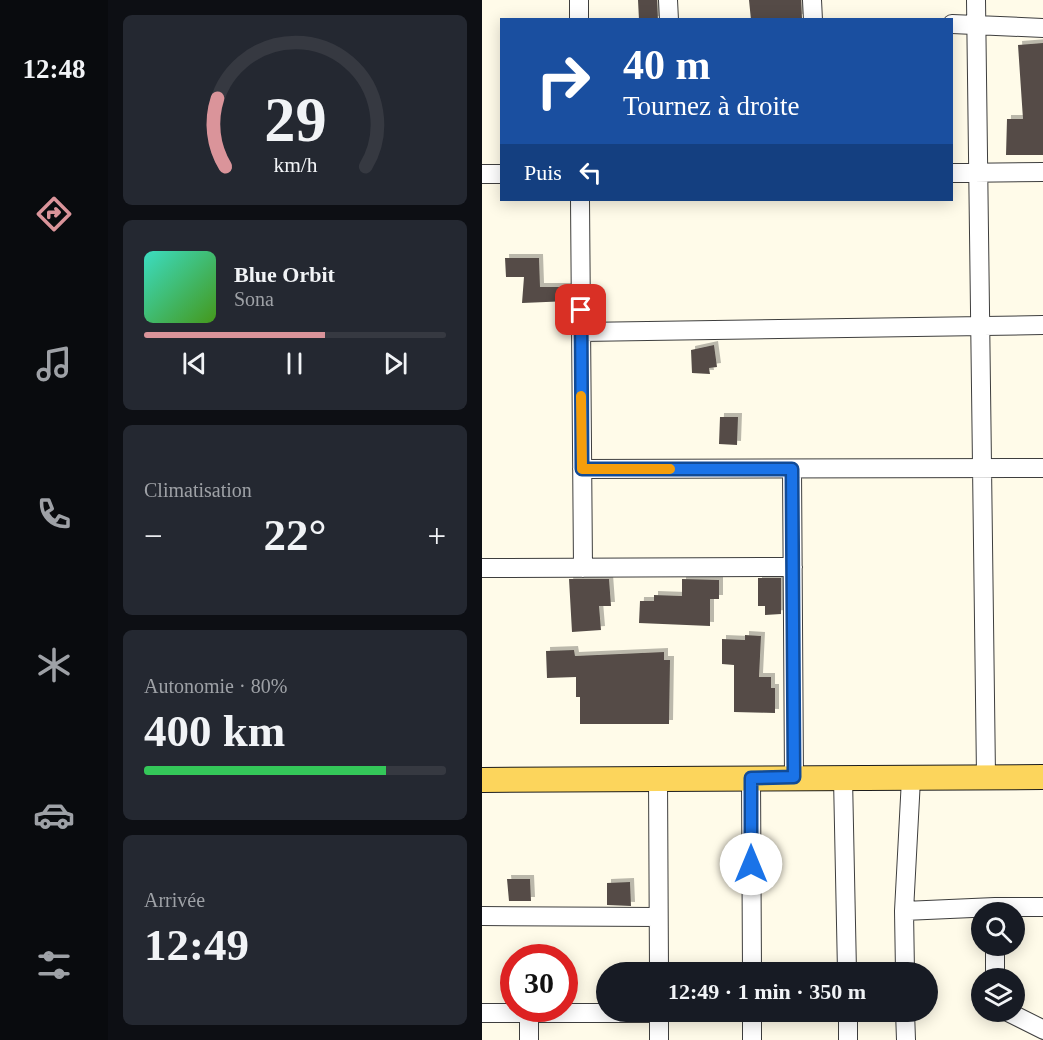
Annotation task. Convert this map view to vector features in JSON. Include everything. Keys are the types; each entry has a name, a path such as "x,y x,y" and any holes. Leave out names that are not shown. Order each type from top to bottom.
{"main road":[{"path":"482,780 1043,777"}],"street":[{"path":"579,0 579,18"},
{"path":"668,0 669,18"},
{"path":"812,0 812,18"},
{"path":"976,0 986,776"},
{"path":"953,24 1043,28"},
{"path":"953,172 1043,172"},
{"path":"482,174 500,174"},
{"path":"580,201 583,568"},
{"path":"581,332 1043,325"},
{"path":"582,469 1043,468"},
{"path":"792,469 794,777"},
{"path":"482,568 793,567"},
{"path":"658,778 659,962"},
{"path":"751,778 752,962"},
{"path":"843,778 847,962"},
{"path":"905,962 904,911 911,778"},
{"path":"1025,908 1043,907"},
{"path":"904,911 971,910"},
{"path":"482,916 658,917"},
{"path":"482,1012 500,1012"},
{"path":"578,1013 596,1012"},
{"path":"1025,1021 1043,1030"},
{"path":"529,1022 529,1040"},
{"path":"659,1022 659,1040"},
{"path":"752,1022 752,1040"},
{"path":"848,1022 848,1040"},
{"path":"905,1022 906,1040"}],"building":[{"path":"638,0 657,0 658,18 639,18"},
{"path":"749,0 801,0 802,18 751,18"},
{"path":"1043,43 1043,155 1006,155 1007,119 1023,119 1018,45"},
{"path":"505,258 539,258 540,287 569,287 570,301 522,303 524,277 506,277"},
{"path":"714,345 717,367 709,368 710,374 692,373 691,350"},
{"path":"720,417 738,417 737,445 719,444"},
{"path":"758,578 781,578 781,614 765,615 765,606 758,606"},
{"path":"569,579 609,579 611,606 599,606 601,630 572,632"},
{"path":"682,579 719,580 719,599 710,599 710,626 639,623 640,601 654,601 654,595 682,596"},
{"path":"745,635 761,636 759,677 771,677 771,688 775,688 775,713 734,712 734,665 722,664 722,639 745,640"},
{"path":"574,650 575,656 664,652 664,660 670,660 669,724 580,724 580,697 576,697 576,677 547,678 546,651"},
{"path":"507,879 530,879 531,901 509,901"},
{"path":"630,882 631,906 607,905 607,883"}],"slow traffic":[{"path":"581,396 582,469 670,469"}],"route":[{"path":"581,310 582,469 792,469 794,777 751,778 751,864"}]}
